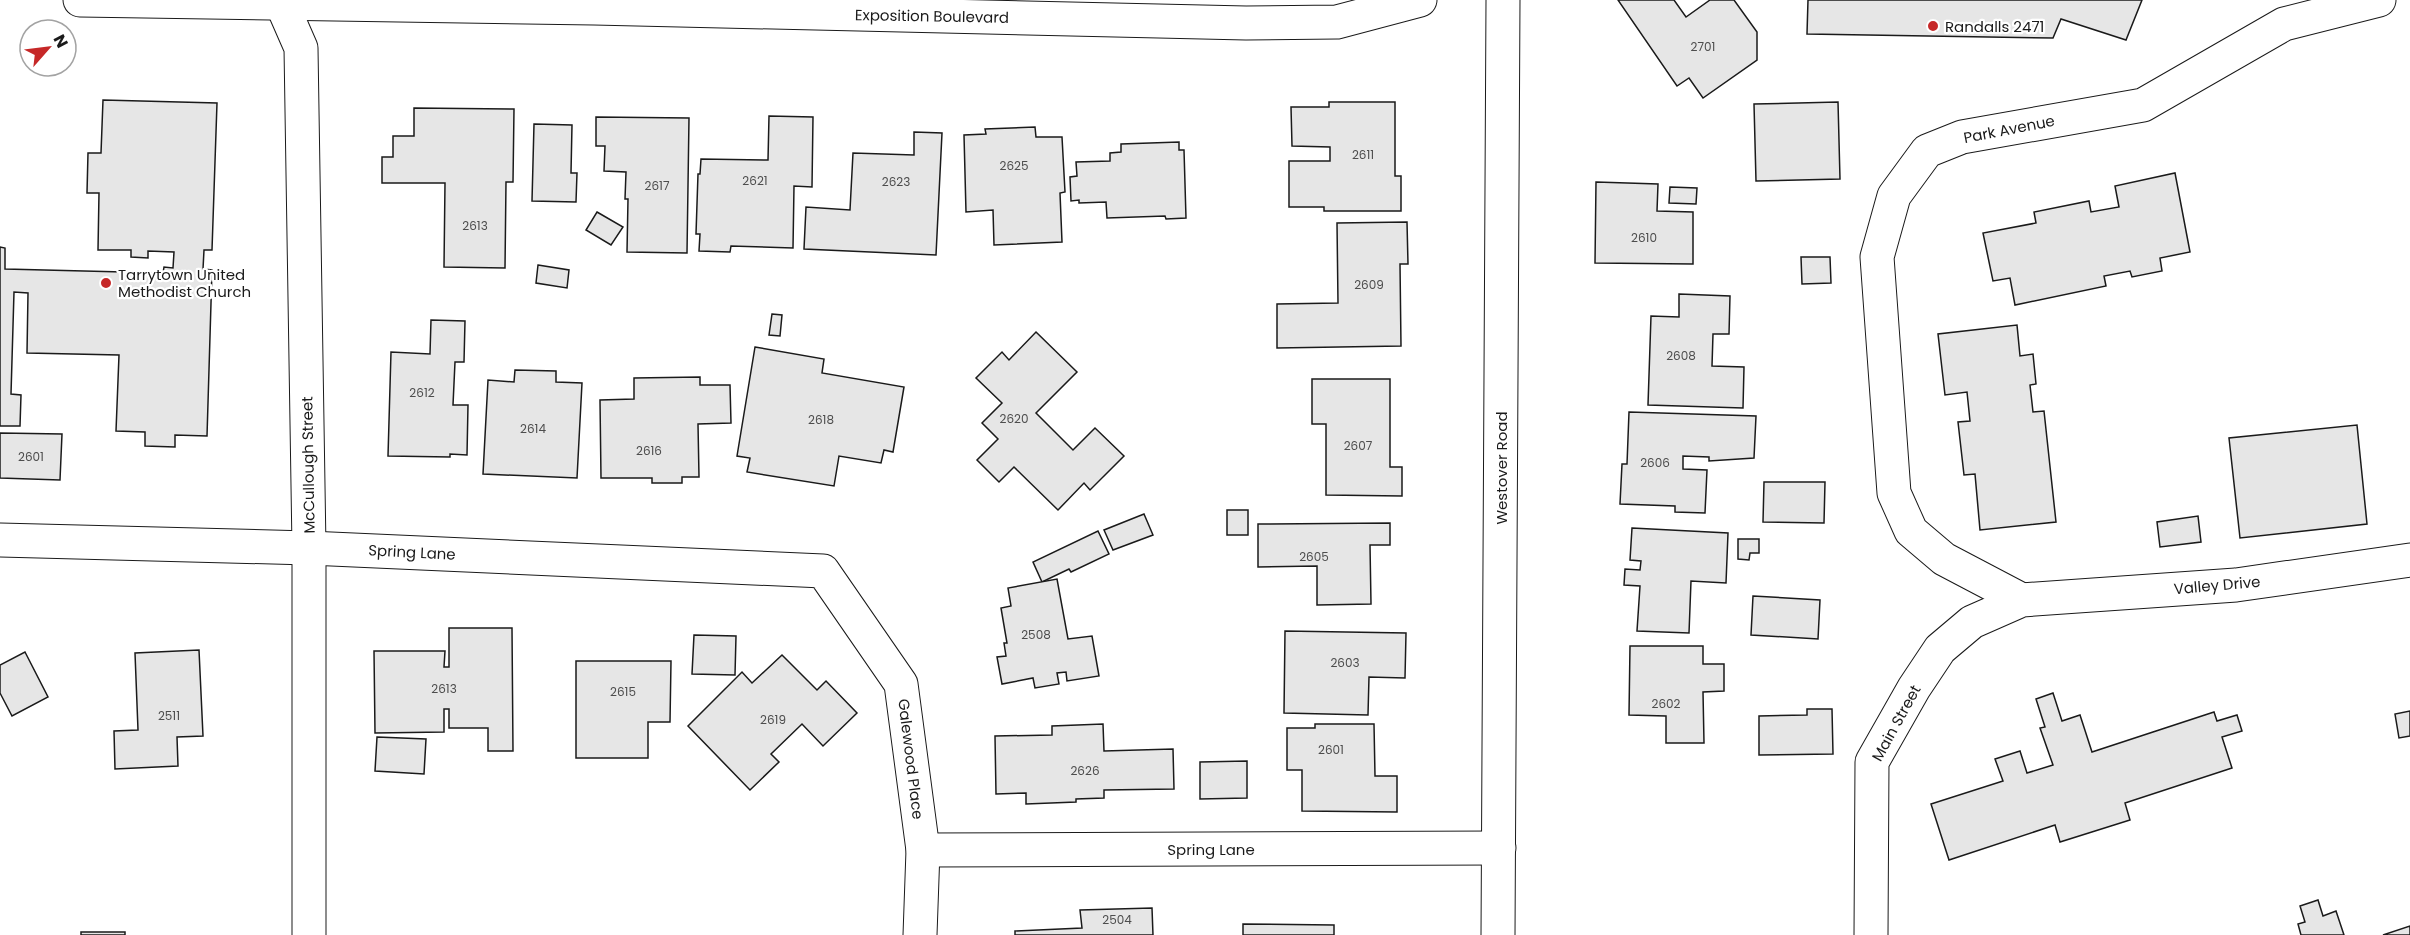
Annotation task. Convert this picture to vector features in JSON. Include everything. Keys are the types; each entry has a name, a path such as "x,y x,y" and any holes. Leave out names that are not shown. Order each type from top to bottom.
{"street":[{"name":"Exposition Boulevard","path":"80,0 1246,11 1337,22 1420,0"},
{"name":"Westover Road","path":"1498,935 1503,0"},
{"name":"Park Avenue","path":"2022,600 1944,559 1911,531 1894,493 1877,257 1894,196 1927,151 1953,140 2143,105 2284,24 2379,0"},
{"name":"McCullough Street","path":"280,2 301,48 309,548 309,935"},
{"name":"Spring Lane","path":"0,540 309,548 824,571"},
{"name":"Valley Drive","path":"2022,600 2236,585 2410,560"},
{"name":"Galewood Place","path":"824,571 901,684 922,850 920,935"},
{"name":"Main Street","path":"1871,935 1872,762 1914,688 1940,649 1972,622 2022,600"},
{"name":"Spring Lane","path":"922,850 1499,848"}],"building":[{"path":"1618,0 1674,0 1686,17 1710,0 1734,0 1757,32 1757,60 1703,98 1689,78 1677,86"},
{"name":"Randalls 2471","path":"1808,0 2142,0 2126,40 2061,19 2053,38 1807,34"},
{"name":"Tarrytown United Methodist Church","path":"103,100 217,103 212,250 204,250 203,269 212,270 207,436 175,435 175,447 145,446 145,432 116,431 119,355 27,353 28,293 14,292 11,394 21,395 20,426 0,426 0,247 5,248 5,269 163,273 164,267 173,268 174,252 148,251 148,258 131,257 131,250 98,250 99,193 87,193 88,153 101,153"},
{"path":"1329,102 1395,102 1395,176 1401,176 1401,211 1324,211 1324,207 1289,207 1289,161 1330,161 1330,147 1292,146 1291,107 1329,107"},
{"path":"1838,102 1840,179 1756,181 1754,104"},
{"path":"414,108 514,109 513,182 506,182 505,268 444,267 445,183 382,183 382,157 393,157 393,136 414,136"},
{"path":"769,116 813,117 812,187 794,186 793,248 731,246 730,252 699,251 700,234 696,234 698,174 700,174 701,159 768,160"},
{"path":"596,117 689,118 687,253 627,252 626,172 604,171 605,146 596,146"},
{"path":"534,124 572,125 571,173 577,173 576,202 532,201"},
{"path":"1035,127 1036,137 1062,137 1065,192 1060,193 1062,242 994,245 993,210 966,212 964,135 986,134 985,129"},
{"path":"914,132 942,133 936,255 804,249 806,207 850,210 853,153 914,155"},
{"path":"1179,142 1179,150 1184,150 1186,218 1166,219 1165,216 1107,218 1106,202 1071,201 1070,177 1077,176 1076,162 1110,161 1110,153 1121,152 1121,144"},
{"path":"2175,173 2190,252 2160,258 2162,271 2132,277 2130,271 2104,276 2106,286 2015,305 2010,278 1993,281 1983,233 2036,223 2034,212 2089,201 2091,212 2119,207 2115,186"},
{"path":"1596,182 1658,184 1657,211 1693,212 1693,264 1595,263"},
{"path":"1670,187 1697,188 1696,204 1669,203"},
{"path":"597,212 623,227 611,245 586,230"},
{"path":"1407,222 1408,264 1400,264 1401,346 1277,348 1277,304 1338,303 1337,223"},
{"path":"1801,257 1830,257 1831,283 1802,284"},
{"path":"538,265 569,270 567,288 536,283"},
{"path":"1679,294 1730,296 1729,334 1713,334 1712,366 1744,367 1743,408 1648,405 1651,316 1679,317"},
{"path":"772,314 782,315 780,336 769,335"},
{"path":"431,320 465,321 464,362 455,362 453,405 468,405 467,455 388,456 391,352 430,354"},
{"path":"2017,325 2020,356 2033,354 2036,384 2030,385 2033,412 2044,411 2056,522 1980,530 1975,474 1964,475 1958,422 1970,421 1967,392 1945,395 1938,334"},
{"path":"1036,332 1077,372 1036,413 1073,450 1095,428 1124,456 1090,490 1084,483 1058,510 1014,467 999,482 977,460 998,439 982,423 1002,403 976,378 1002,352 1009,360"},
{"path":"755,347 824,359 822,373 904,387 893,452 884,450 881,463 839,456 834,486 747,472 750,458 737,456"},
{"path":"515,370 556,371 556,382 582,383 577,478 483,474 488,380 514,382"},
{"path":"700,377 700,385 730,385 731,423 698,424 699,477 682,477 682,483 652,483 652,478 601,478 600,400 634,399 634,378"},
{"path":"1312,379 1390,379 1390,467 1402,467 1402,496 1326,495 1326,424 1312,424"},
{"path":"1629,412 1756,416 1754,458 1709,461 1709,457 1683,456 1683,469 1707,470 1705,513 1675,512 1675,506 1620,504 1622,464 1627,464"},
{"path":"2357,425 2367,524 2240,538 2229,438"},
{"path":"0,433 62,434 60,480 0,478"},
{"path":"1764,482 1825,482 1824,523 1763,522"},
{"path":"1227,510 1248,510 1248,535 1227,535"},
{"path":"1144,514 1153,535 1113,550 1104,530"},
{"path":"2198,516 2201,542 2160,547 2157,522"},
{"path":"1390,523 1390,545 1370,545 1371,604 1317,605 1317,566 1258,567 1258,524"},
{"path":"1632,528 1728,533 1726,583 1691,581 1689,633 1637,631 1640,586 1624,585 1625,569 1640,570 1641,561 1630,560"},
{"path":"1098,531 1109,554 1071,572 1069,569 1042,582 1033,562"},
{"path":"1738,539 1759,539 1759,553 1750,553 1749,560 1738,559"},
{"path":"1057,579 1068,639 1092,636 1099,676 1067,681 1066,672 1057,673 1059,684 1035,688 1033,678 1002,684 997,657 1006,656 1004,643 1007,643 1001,608 1011,606 1008,588"},
{"path":"1753,596 1820,600 1818,639 1751,635"},
{"path":"449,628 512,628 513,751 488,751 488,728 449,728 449,709 444,709 444,732 375,733 374,651 445,651 444,667 449,667"},
{"path":"1285,631 1406,633 1405,678 1369,677 1368,715 1284,713"},
{"path":"694,635 736,636 735,675 692,674"},
{"path":"1630,646 1703,646 1703,664 1724,664 1724,691 1703,692 1704,743 1666,743 1666,716 1629,715"},
{"path":"199,650 203,736 177,737 178,766 115,769 114,731 138,730 135,653"},
{"path":"25,652 48,697 12,716 0,693 0,665"},
{"path":"782,655 817,690 826,681 857,713 823,746 802,724 771,754 779,762 750,790 688,726 742,672 752,683"},
{"path":"576,661 671,661 670,722 648,722 648,758 576,758"},
{"path":"2053,693 2062,721 2080,715 2092,752 2214,712 2217,721 2237,715 2242,731 2222,737 2232,768 2125,803 2130,820 2060,842 2055,825 1949,860 1931,804 2003,781 1995,759 2020,751 2027,773 2053,765 2040,728 2045,727 2036,699"},
{"path":"1807,709 1832,709 1833,754 1759,755 1759,716 1807,715"},
{"path":"2410,711 2410,736 2399,738 2395,714"},
{"path":"1103,724 1104,751 1173,749 1174,789 1104,790 1104,798 1076,799 1076,802 1026,804 1026,793 996,794 995,736 1052,735 1052,726"},
{"path":"1315,724 1374,724 1375,776 1397,776 1397,812 1302,811 1302,770 1287,770 1287,728 1315,728"},
{"path":"377,737 426,739 424,774 375,771"},
{"path":"1247,761 1247,798 1200,799 1200,762"},
{"path":"2318,900 2323,916 2336,911 2344,935 2301,935 2298,924 2305,922 2300,906"},
{"path":"1152,908 1153,935 1015,935 1015,931 1082,928 1080,910"},
{"path":"1243,924 1334,925 1334,935 1243,935"},
{"path":"2410,926 2410,935 2383,935"},
{"path":"81,932 125,932 125,935 81,935"}],"place":[{"name":"Randalls 2471","path":"1933,26"},
{"name":"Tarrytown United Methodist Church","path":"106,283"}]}
